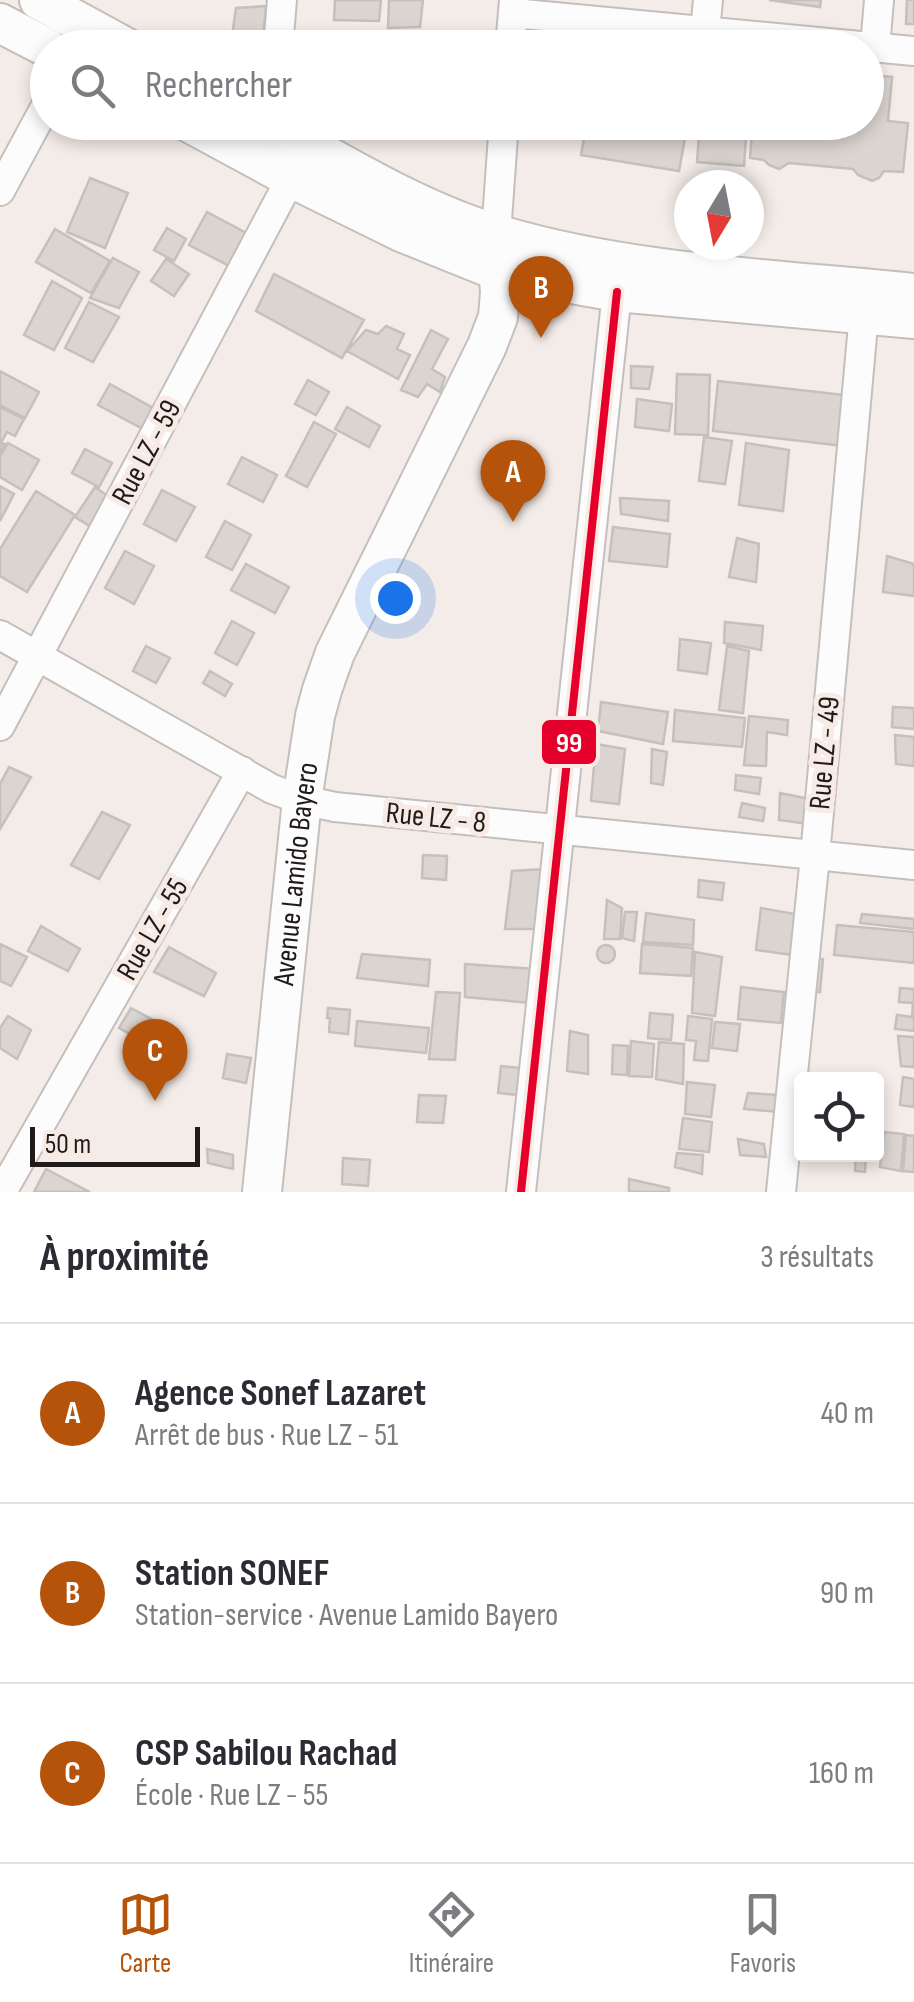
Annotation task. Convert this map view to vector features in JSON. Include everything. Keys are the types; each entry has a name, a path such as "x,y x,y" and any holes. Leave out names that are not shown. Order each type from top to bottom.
{"main road":[{"path":"39,0 87,13 107,30"},
{"path":"0,23 30,39"},
{"path":"221,140 401,232 497,252 617,292 914,319"},
{"path":"302,140 436,210 497,252 552,249 708,272 914,293"},
{"name":"Avenue Lamido Bayero","path":"262,1192 302,800 315,716 335,654 487,346 498,317 497,252"}],"street":[{"path":"280,30 282,0"},
{"path":"705,30 708,0"},
{"path":"876,30 879,0"},
{"path":"514,6 697,30"},
{"path":"884,48 914,51"},
{"path":"0,191 30,135"},
{"path":"497,252 503,140"},
{"name":"Rue LZ - 59","path":"0,726 291,178"},
{"path":"521,1192 617,292"},
{"name":"Rue LZ - 49","path":"781,1192 864,314"},
{"name":"Rue LZ - 8","path":"0,635 272,789 302,800 335,807 914,865"},
{"name":"Rue LZ - 55","path":"2,1192 242,771"}],"building":[{"path":"335,0 381,0 379,21 334,20"},
{"path":"389,0 423,0 420,27 388,28"},
{"path":"769,0 821,0 820,7"},
{"path":"907,0 914,0 914,24 906,24"},
{"path":"266,6 264,30 233,30 236,8"},
{"path":"884,76 892,77 888,121 908,123 903,172 884,171 872,181 853,169 789,163 779,169 764,160 750,158 752,140 884,140"},
{"path":"584,140 685,140 679,170 581,155"},
{"path":"699,140 746,140 744,166 697,162"},
{"path":"90,178 128,193 105,248 67,232"},
{"path":"207,212 252,236 235,269 189,245"},
{"path":"167,228 186,239 174,261 154,250"},
{"path":"55,229 110,261 91,293 36,262"},
{"path":"113,258 139,272 119,308 90,298"},
{"path":"166,259 189,274 174,296 151,281"},
{"path":"274,274 364,320 342,358 256,311"},
{"path":"52,281 82,298 54,350 24,335"},
{"path":"89,302 119,317 93,362 65,348"},
{"path":"386,326 404,334 397,349 410,355 398,379 347,351 366,330 378,334"},
{"path":"431,330 448,339 432,369 445,377 440,392 427,384 418,397 401,390"},
{"path":"631,366 653,367 649,389 631,388"},
{"path":"0,371 39,392 25,418 0,405"},
{"path":"677,374 710,375 708,435 675,434"},
{"path":"308,380 329,392 316,415 295,404"},
{"path":"718,381 845,395 844,446 713,431"},
{"path":"110,384 155,409 143,429 98,405"},
{"path":"637,399 672,404 669,431 635,427"},
{"path":"0,407 24,419 15,436 7,432 0,453"},
{"path":"347,407 380,426 369,447 335,429"},
{"path":"314,422 336,434 307,487 286,476"},
{"path":"704,437 732,441 725,484 699,481"},
{"path":"8,443 39,460 22,490 0,477 0,457"},
{"path":"746,443 789,450 783,511 739,505"},
{"path":"85,449 112,463 99,487 72,473"},
{"path":"242,457 277,475 263,502 228,484"},
{"path":"0,486 14,494 0,521"},
{"path":"95,487 112,499 93,528 75,517"},
{"path":"162,490 195,507 176,541 144,524"},
{"path":"36,491 75,515 27,592 0,576 0,549"},
{"path":"620,498 669,501 668,521 621,514"},
{"path":"225,521 251,535 232,570 206,557"},
{"path":"613,527 670,534 667,567 609,561"},
{"path":"737,538 759,544 756,582 729,577"},
{"path":"125,551 154,566 134,604 105,588"},
{"path":"887,556 914,564 914,596 883,592"},
{"path":"246,564 289,587 275,613 231,590"},
{"path":"232,621 254,633 237,665 215,653"},
{"path":"725,622 763,626 761,650 724,643"},
{"path":"680,639 711,643 707,674 678,670"},
{"path":"146,646 170,658 156,683 133,671"},
{"path":"727,646 749,651 743,713 719,710"},
{"path":"210,671 232,684 225,696 203,683"},
{"path":"601,702 668,712 663,744 598,731"},
{"path":"893,707 914,708 914,729 892,727"},
{"path":"675,710 745,718 742,747 673,741"},
{"path":"749,716 788,720 787,735 767,732 766,766 744,765"},
{"path":"895,735 914,737 914,766 896,764"},
{"path":"596,744 625,749 619,804 591,801"},
{"path":"652,749 667,752 663,785 651,783"},
{"path":"9,767 31,777 0,829 0,784"},
{"path":"736,775 761,778 759,794 735,790"},
{"path":"780,793 810,799 809,824 779,820"},
{"path":"742,803 765,808 763,821 739,817"},
{"path":"102,812 130,825 99,879 71,865"},
{"path":"423,855 447,856 446,880 422,878"},
{"path":"544,869 537,929 505,929 512,871"},
{"path":"699,880 724,883 722,900 698,897"},
{"path":"607,900 622,908 620,939 604,939"},
{"path":"761,908 800,915 793,955 756,950"},
{"path":"625,912 637,912 634,941 622,938"},
{"path":"646,913 694,920 693,945 643,942"},
{"path":"862,914 914,919 914,929 860,923"},
{"path":"837,925 914,932 914,963 834,955"},
{"path":"41,926 80,949 68,971 28,951"},
{"path":"0,944 27,957 11,986 0,981"},
{"path":"642,944 693,948 691,976 640,973"},
{"path":"606,945 613,947 613,961 606,963 599,961 597,954 599,947"},
{"path":"169,947 216,973 204,996 154,972"},
{"path":"695,952 722,957 715,1016 692,1013"},
{"path":"362,954 430,960 428,986 357,978"},
{"path":"814,958 823,959 820,992 811,991"},
{"path":"465,964 534,969 531,1003 465,997"},
{"path":"741,987 784,992 781,1023 738,1019"},
{"path":"900,988 914,989 914,1031 895,1029 897,1015 912,1017 913,1003 899,1002"},
{"path":"436,992 460,993 455,1060 429,1059"},
{"path":"131,1008 183,1036 172,1057 119,1028"},
{"path":"328,1008 350,1010 348,1034 329,1032"},
{"path":"650,1013 673,1015 671,1040 648,1038"},
{"path":"8,1016 31,1030 17,1059 0,1048 0,1028"},
{"path":"688,1016 712,1019 708,1061 694,1060 696,1041 686,1040"},
{"path":"357,1021 429,1028 426,1053 355,1046"},
{"path":"715,1022 740,1024 737,1051 712,1048"},
{"path":"570,1031 588,1035 588,1074 567,1071"},
{"path":"898,1036 914,1037 914,1067 901,1066"},
{"path":"631,1041 654,1044 652,1077 629,1076"},
{"path":"659,1042 684,1044 683,1084 656,1079"},
{"path":"613,1045 628,1046 627,1075 612,1074"},
{"path":"227,1054 251,1058 246,1083 223,1078"},
{"path":"501,1066 530,1069 528,1096 498,1093"},
{"path":"903,1077 914,1079 914,1107 900,1105"},
{"path":"687,1082 715,1085 711,1117 685,1114"},
{"path":"748,1093 779,1095 779,1112 744,1109"},
{"path":"419,1095 446,1096 443,1123 417,1122"},
{"path":"683,1118 712,1122 709,1152 679,1149"},
{"path":"884,1132 904,1134 901,1171 880,1167 884,1162"},
{"path":"906,1135 914,1136 914,1172 903,1171"},
{"path":"738,1139 764,1144 766,1157 740,1155"},
{"path":"207,1149 233,1155 233,1169 208,1163"},
{"path":"677,1153 703,1155 702,1174 675,1167"},
{"path":"343,1158 370,1160 368,1186 342,1184"},
{"path":"856,1162 866,1162 865,1172 855,1171"},
{"path":"46,1169 90,1192 34,1192"},
{"path":"629,1179 669,1188 669,1192 629,1192"}],"transit line":[{"name":"99","path":"521,1192 617,292"}],"place":[{"name":"Station SONEF","path":"541,338"},
{"name":"Agence Sonef Lazaret","path":"513,522"},
{"name":"CSP Sabilou Rachad","path":"155,1101"}]}
